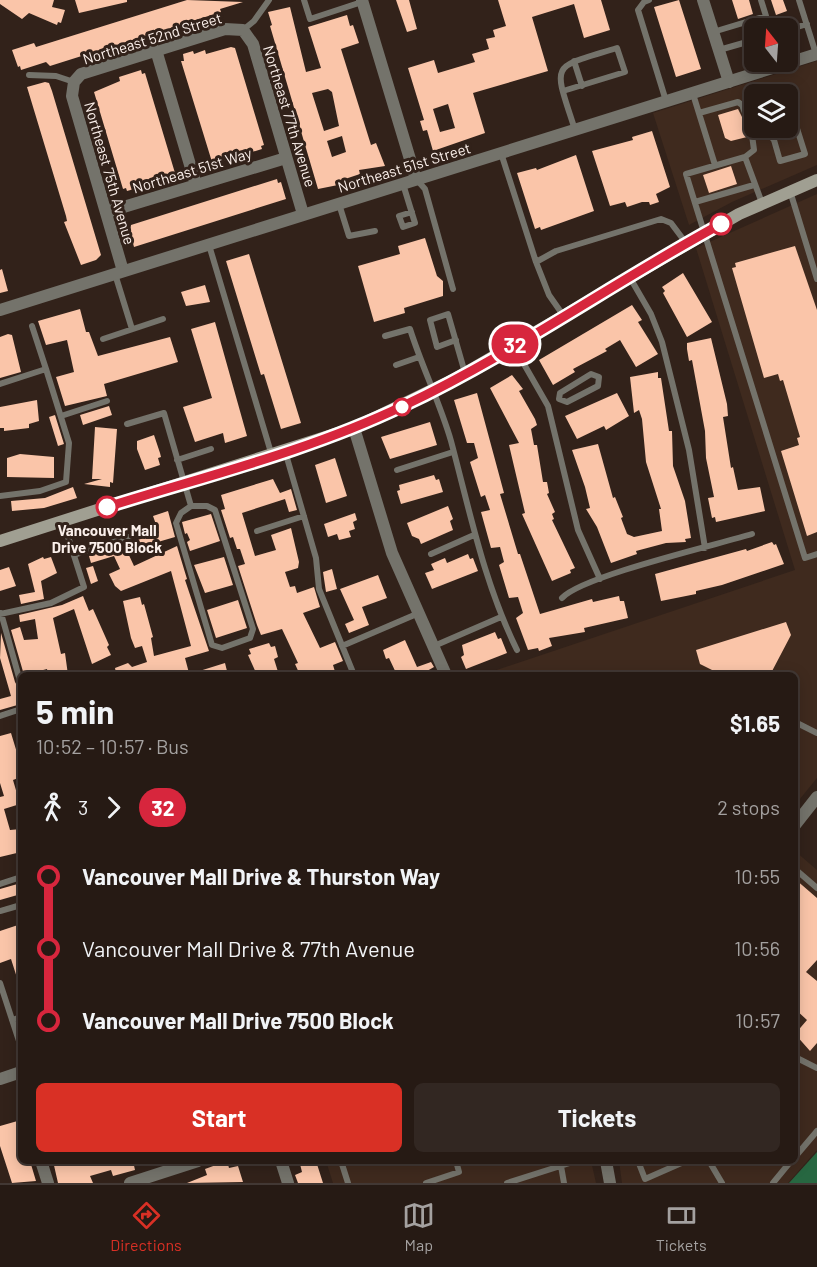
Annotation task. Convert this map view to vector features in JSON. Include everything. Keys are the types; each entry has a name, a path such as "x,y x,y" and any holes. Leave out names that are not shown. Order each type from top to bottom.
{"main road":[{"path":"0,541 354,428 465,373 704,233 762,203 817,180"}],"street":[{"path":"703,0 729,81"},
{"path":"363,1 417,179"},
{"name":"Northeast 52nd Street","path":"74,82 81,74 156,50 225,29 243,30"},
{"name":"Northeast 77th Avenue","path":"243,30 253,44 303,214"},
{"path":"156,50 196,185"},
{"name":"Northeast 51st Street","path":"0,310 816,54"},
{"name":"Northeast 75th Avenue","path":"74,82 72,96 107,212 119,273"},
{"name":"Northeast 51st Way","path":"107,212 286,158"},
{"path":"354,428 392,553 445,672"},
{"path":"798,821 817,797"},
{"path":"0,1078 18,1073"},
{"path":"41,1164 48,1183"},
{"path":"130,1183 189,1164"},
{"path":"282,1164 288,1183"},
{"path":"607,1164 610,1183"}],"lane":[{"path":"243,30 254,21 269,0"},
{"path":"304,0 310,19 363,1"},
{"path":"649,0 644,2 638,10 666,102"},
{"path":"713,32 766,16 761,0"},
{"path":"799,0 816,54"},
{"path":"798,27 807,24"},
{"path":"719,50 744,43"},
{"path":"563,91 625,72 617,48 574,61 561,69 559,80 575,130"},
{"path":"574,61 582,86"},
{"path":"29,75 56,76 74,82"},
{"path":"693,94 715,165"},
{"path":"699,113 738,102 744,110"},
{"path":"772,138 780,161 805,154 798,132"},
{"path":"752,138 754,150 745,157 686,174 805,558 817,554"},
{"path":"501,153 549,296 563,315"},
{"path":"745,157 762,203"},
{"path":"417,179 425,189 453,289"},
{"path":"403,183 412,212"},
{"path":"694,202 754,185"},
{"path":"790,190 817,279"},
{"path":"338,203 349,236 375,231"},
{"path":"536,262 556,251 661,219 671,223 686,243"},
{"path":"209,244 272,456"},
{"path":"119,273 132,329"},
{"path":"629,276 651,314 662,342 689,450 705,548"},
{"path":"456,340 437,347 430,320 448,314 456,340 465,373"},
{"path":"103,339 163,319"},
{"path":"0,496 40,491 66,482 69,443 32,326"},
{"path":"385,336 410,329 453,452 474,535 501,616 517,650"},
{"path":"513,345 548,406 578,530 600,579"},
{"path":"396,365 419,357"},
{"path":"0,384 46,369"},
{"path":"548,406 559,399 560,393 591,374 599,378 598,386 581,395 565,402 559,399"},
{"path":"575,384 581,395"},
{"path":"61,416 107,401"},
{"path":"127,424 164,413 191,506"},
{"path":"177,460 212,449"},
{"path":"285,451 316,558 319,589 353,672"},
{"path":"397,470 453,452"},
{"path":"191,506 207,506 215,510 253,629 250,638 222,648 213,645 176,523 181,513 191,506"},
{"path":"257,531 304,516"},
{"path":"18,674 0,614 51,603 79,592 84,587 63,521"},
{"path":"74,555 144,532"},
{"path":"562,598 569,590 600,579 752,534"},
{"path":"431,554 474,535"},
{"path":"342,646 419,613"},
{"path":"434,646 501,616"},
{"path":"0,716 18,710"},
{"path":"798,724 817,733"},
{"path":"798,872 817,888"},
{"path":"0,884 18,879"},
{"path":"0,911 18,906"},
{"path":"0,983 18,1034"},
{"path":"12,1020 18,1018"},
{"path":"798,1058 817,1068"},
{"path":"798,1153 817,1131"},
{"path":"342,1164 348,1183"},
{"path":"426,1183 459,1172 457,1164"},
{"path":"507,1183 567,1164"},
{"path":"639,1164 645,1179 679,1164"},
{"path":"711,1164 722,1183"},
{"path":"773,1183 789,1164"},
{"path":"561,1166 564,1183"},
{"path":"534,1174 538,1183"}],"shaded area":[{"path":"817,61 817,165 732,202 689,225 653,113 744,84 744,138 798,138 798,84 744,84 782,72 798,72 798,67"},
{"path":"817,194 817,778 798,801 798,672 491,672 795,570 696,248"},
{"path":"798,854 817,870 817,1150 788,1183 622,1183 619,1164 798,1164"},
{"path":"327,1164 592,1164 596,1183 333,1183"}],"green space":[{"path":"817,1152 817,1183 789,1183"}],"building":[{"path":"0,0 54,0 52,7 65,10 61,23 58,22 57,25 29,13 22,19 0,4"},
{"path":"75,0 127,0 127,2 79,13"},
{"path":"187,0 243,2 220,9 221,12 50,66 46,62 21,70 12,50 34,43 36,47"},
{"path":"396,0 409,0 417,29 407,32"},
{"path":"498,0 601,0 610,30 584,38 574,4 532,17 548,71 473,93 485,133 433,151 427,130 423,131 420,121 424,120 408,68 434,60 438,73 475,62 472,54 489,49 486,39 495,37 493,30 506,26","holes":["448,104 455,128 440,132 433,109"]},
{"path":"679,0 701,69 676,77 654,7"},
{"path":"732,0 749,0 753,14 738,19"},
{"path":"771,0 783,0 787,11 776,15"},
{"path":"290,7 306,72 321,68 308,27 347,15 359,43 341,49 371,145 376,143 385,166 359,170 360,174 342,180 343,184 318,189 270,26 272,25 268,12","holes":["328,89 332,92 339,126 324,131 312,93","342,136 346,152 332,157 327,141"]},
{"path":"235,48 264,145 261,146 262,149 215,163 212,162 181,61 184,61 183,54 193,51 194,54 205,50 206,54"},
{"path":"141,70 142,74 145,73 175,173 172,174 173,178 127,191 126,188 123,189 94,92 120,81 119,77"},
{"path":"49,83 52,91 101,255 96,260 81,265 64,222 67,221 66,216 27,87"},
{"path":"738,109 744,117 744,138 731,141 725,138 718,115"},
{"path":"652,131 670,187 656,194 659,202 650,205 649,202 642,202 627,207 625,202 610,206 592,151 633,140 632,137"},
{"path":"576,155 594,211 541,230 540,227 535,229 517,173 536,168 537,170"},
{"path":"731,166 737,184 709,193 703,175"},
{"path":"277,179 278,183 281,182 286,199 134,247 130,232 131,225"},
{"path":"425,238 437,276 443,281 443,296 404,308 405,313 374,322 358,266 400,254 398,246"},
{"path":"795,246 817,310 817,532 807,536 781,451 799,445 797,438 800,437 783,380 780,381 778,374 764,378 732,268 736,267 735,263"},
{"path":"249,254 301,423 281,429 264,374 261,375 226,261"},
{"path":"2,269 8,291 0,293 0,270"},
{"path":"683,273 712,322 687,337 662,287"},
{"path":"205,285 210,302 186,306 181,292"},
{"path":"632,305 642,320 638,322 658,354 636,367 620,340 605,349 607,351 573,369 575,372 553,385 539,360"},
{"path":"80,309 86,332 89,332 98,356 170,337 178,362 104,384 107,396 65,406 56,377 74,372 67,340 46,345 38,321"},
{"path":"215,322 247,436 225,443 223,433 195,442 183,407 212,398 191,329"},
{"path":"12,335 21,372 0,378 0,337"},
{"path":"711,338 727,404 728,416 723,417 731,468 733,467 738,490 760,487 765,511 716,522 715,517 712,518 708,498 714,497 706,458 705,431 692,360 689,361 687,349 687,343"},
{"path":"658,372 658,378 661,378 669,431 672,431 673,466 685,501 691,538 685,539 686,542 666,543 636,551 637,554 611,563 597,527 586,509 590,508 572,450 598,444 613,498 615,497 623,517 621,518 627,534 634,537 662,531 659,509 661,509 646,462 642,419 639,410 634,413 630,377"},
{"path":"512,375 523,389 519,391 537,425 531,429 534,445 537,445 543,482 547,482 549,493 547,494 555,512 552,514 554,519 552,520 575,568 570,570 571,573 552,581 522,514 525,513 509,445 519,443 490,388"},
{"path":"477,393 504,493 500,494 518,554 520,554 540,614 592,599 593,602 619,596 620,601 624,601 628,618 584,628 585,632 549,638 552,646 539,651 538,648 528,650 516,618 523,613 518,597 509,598 499,565 504,562 500,547 491,548 481,512 490,510 485,495 481,497 470,462 478,458 474,443 467,443 454,400"},
{"path":"617,393 629,416 606,430 604,426 577,439 565,416"},
{"path":"37,400 39,421 29,424 29,428 4,431 4,428 0,428 0,407"},
{"path":"109,406 112,415 83,425 80,415"},
{"path":"55,415 64,444 58,446 49,417"},
{"path":"430,422 437,445 390,459 381,437"},
{"path":"95,427 117,429 113,483 110,482 110,487 84,484 102,479 92,479"},
{"path":"154,435 161,457 158,458 160,465 145,470 137,449 137,441"},
{"path":"20,454 54,457 54,478 7,477 7,458"},
{"path":"335,458 347,496 326,503 315,465"},
{"path":"434,475 436,480 439,479 443,492 401,504 397,491 400,490 399,485"},
{"path":"273,479 280,493 291,489 297,510 289,512 285,499 242,513 255,556 276,550 271,535 291,528 299,562 298,568 285,572 290,587 295,586 297,593 314,587 320,607 303,613 320,648 335,642 343,661 333,665 335,672 299,672 295,664 298,663 282,629 261,635 238,566 245,564 240,549 237,549 233,537 230,538 221,510 225,509 221,495"},
{"path":"73,487 77,498 44,508 12,511 11,501 45,498"},
{"path":"448,506 453,519 450,521 453,530 421,544 419,539 412,536 407,523"},
{"path":"168,511 175,537 127,551 134,566 177,546 187,579 185,580 209,651 185,658 189,672 116,672 115,668 128,663 132,667 147,662 142,646 135,648 131,638 123,601 140,597 142,605 144,604 153,637 151,638 154,656 191,646 171,571 121,591 115,586 109,574 120,569 114,556 91,563 89,556 159,533 153,516"},
{"path":"355,513 357,520 353,522 355,529 349,531 351,537 339,540 337,534 328,537 324,524"},
{"path":"211,514 220,541 190,551 187,542 190,540 187,533 185,534 182,522"},
{"path":"772,542 776,544 784,564 722,585 696,591 696,594 661,601 655,574 746,549 747,551"},
{"path":"468,554 470,559 473,558 478,571 432,589 425,573 434,570 431,564 445,558 447,563"},
{"path":"43,557 44,559 51,557 57,573 41,581 44,599 21,604 19,595 35,592 28,564"},
{"path":"224,557 233,585 205,593 194,565"},
{"path":"93,566 98,581 91,584 86,568"},
{"path":"9,567 16,586 0,591 0,570"},
{"path":"332,569 337,589 326,592 323,572"},
{"path":"378,575 387,598 362,607 369,625 349,633 345,624 354,620 340,589"},
{"path":"83,596 89,611 93,609 111,655 92,664 74,609 53,618 61,654 65,653 68,672 48,672 47,669 23,672 11,630 20,627 24,640 38,639 35,619 20,622 19,615 62,605"},
{"path":"238,600 247,628 216,638 207,610"},
{"path":"786,622 791,635 772,672 716,672 700,664 696,650"},
{"path":"495,632 498,639 501,638 507,653 466,669 461,657 464,655 462,645"},
{"path":"1,633 18,688 18,705 0,710 0,699 11,696 0,658"},
{"path":"405,640 417,667 431,662 434,667 425,672 396,672 389,658 386,659 383,650"},
{"path":"269,643 271,647 275,646 278,657 274,659 278,672 256,672 248,655 251,654 249,649"},
{"path":"225,663 227,672 196,672"},
{"path":"11,733 18,756 18,778 13,780 18,805 4,809 10,830 18,829 18,853 0,857 0,797 4,796 0,783 0,736"},
{"path":"798,882 817,898 817,960 806,972 817,981 817,1043 810,1051 798,1037 798,1030 807,1020 798,1012"},
{"path":"18,884 18,895 0,900 0,889"},
{"path":"18,925 18,981 11,959 0,963 0,931"},
{"path":"18,1121 18,1164 31,1164 36,1181 12,1183 0,1146 0,1126"},
{"path":"54,1164 134,1164 135,1170 113,1176 111,1170 90,1176 93,1183 58,1183"},
{"path":"219,1164 228,1164 229,1168 238,1166 243,1182 187,1183 207,1175 205,1169"},
{"path":"300,1164 317,1164 323,1183 298,1183 295,1175 302,1172"}],"bus line":[{"name":"32","path":"107,507 354,428 404,405 455,379 721,224"}],"place":[{"name":"Vancouver Mall Drive 7500 Block","path":"107,507"}]}
